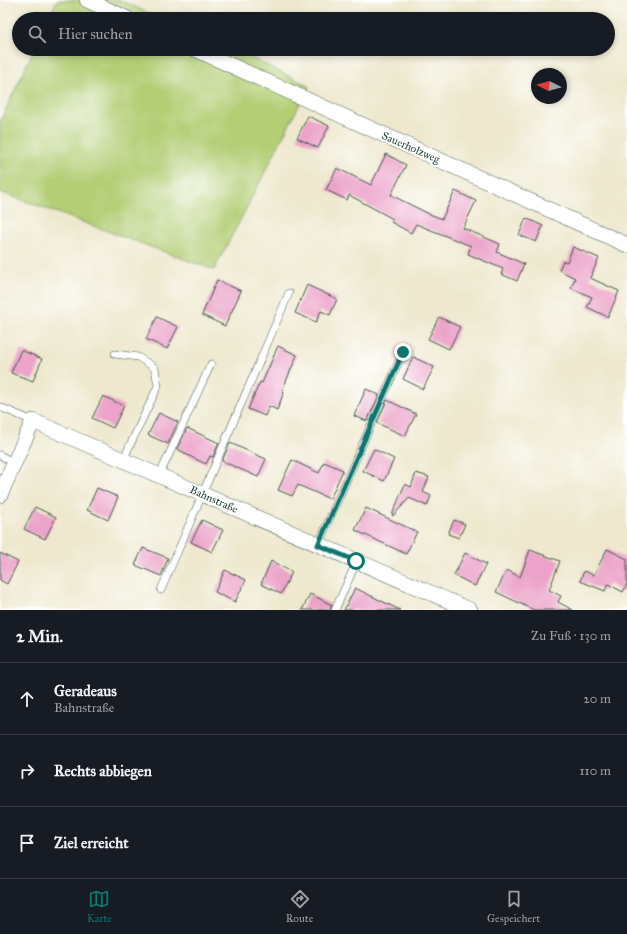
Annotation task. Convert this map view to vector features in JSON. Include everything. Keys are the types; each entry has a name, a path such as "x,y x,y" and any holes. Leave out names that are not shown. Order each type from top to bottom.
{"street":[{"path":"87,0 113,12"},
{"name":"Sauerholzweg","path":"209,56 627,245"},
{"path":"0,495 33,421"},
{"name":"Bahnstraße","path":"33,421 470,610"}],"lane":[{"path":"161,590 289,293"},
{"path":"318,545 403,352"},
{"path":"115,354 138,357 155,368 158,386 123,460"},
{"path":"159,476 211,364"},
{"path":"0,407 33,421"},
{"path":"0,455 14,463"},
{"path":"335,610 356,561"}],"green space":[{"path":"57,0 119,0 146,12 51,12"},
{"path":"31,56 248,56 309,86 214,270 0,192 0,122"}],"building":[{"path":"308,116 329,126 318,148 297,138"},
{"path":"386,154 406,165 391,195 442,219 455,191 476,201 463,228 500,244 497,252 524,264 517,281 501,274 503,269 468,254 471,246 416,224 411,233 391,222 393,219 349,195 347,200 326,190 337,168 371,185"},
{"path":"526,218 543,226 536,242 519,235"},
{"path":"573,247 599,258 590,278 619,291 608,317 587,307 592,297 571,288 575,278 559,270 563,261 567,262"},
{"path":"217,280 241,291 225,326 202,315"},
{"path":"307,285 337,299 330,315 321,311 316,322 295,313"},
{"path":"157,317 178,327 167,349 146,339"},
{"path":"439,317 460,327 449,349 428,339"},
{"path":"278,346 297,355 282,391 284,392 277,410 269,406 265,416 248,409 260,382 262,383"},
{"path":"21,350 42,359 33,381 11,373"},
{"path":"413,357 434,367 423,389 403,379"},
{"path":"366,389 379,395 367,421 354,416"},
{"path":"103,396 124,406 113,428 92,418"},
{"path":"387,400 416,414 405,436 377,423"},
{"path":"159,413 178,422 168,444 148,435"},
{"path":"187,428 219,443 213,457 210,456 206,464 177,449"},
{"path":"230,443 266,459 258,477 222,461"},
{"path":"374,449 394,459 384,481 363,471"},
{"path":"292,460 319,473 324,462 343,470 330,499 298,485 292,496 278,490"},
{"path":"416,473 429,477 423,492 431,496 427,506 409,498 393,516 392,515 405,484 411,487"},
{"path":"97,488 118,497 108,520 87,510"},
{"path":"35,507 56,517 45,539 24,529"},
{"path":"366,508 417,532 406,554 355,530"},
{"path":"202,520 223,530 212,552 191,542"},
{"path":"454,520 465,524 459,538 448,534"},
{"path":"143,548 168,558 161,576 135,565"},
{"path":"607,549 627,559 627,584 623,592 608,584 605,591 580,581 584,571 594,575"},
{"path":"530,550 560,561 549,590 561,596 558,602 573,610 534,610 496,592 507,570 520,577"},
{"path":"0,553 18,562 7,584 0,580"},
{"path":"465,553 486,564 475,586 454,575"},
{"path":"271,561 292,572 281,594 261,584"},
{"path":"225,570 246,580 235,602 215,592"},
{"path":"355,588 400,610 344,610"},
{"path":"310,594 332,605 330,610 302,610"}],"route":[{"path":"356,561 318,545 403,352"}]}
